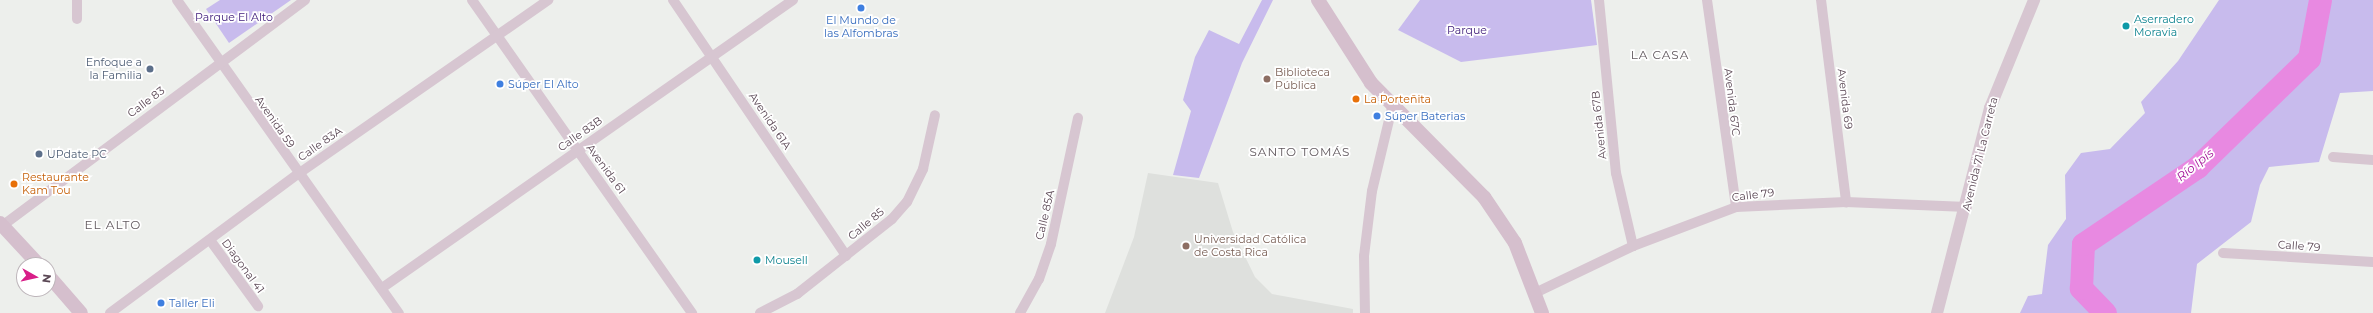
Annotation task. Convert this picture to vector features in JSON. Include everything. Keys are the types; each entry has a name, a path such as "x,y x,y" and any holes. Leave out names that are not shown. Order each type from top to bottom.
{"main road":[{"path":"1321,3 1371,83 1392,108 1442,151 1484,197 1515,243 1542,313"},
{"path":"1,224 32,257"},
{"path":"56,284 81,313"}],"street":[{"path":"77,0 77,19"},
{"name":"Avenida 59","path":"177,0 218,62 399,313"},
{"name":"Calle 83","path":"1,224 218,62 306,0"},
{"name":"Avenida 61","path":"472,0 692,313"},
{"name":"Calle 83A","path":"110,313 298,174 548,0"},
{"name":"Avenida 61A","path":"672,0 846,256"},
{"name":"Calle 83B","path":"382,288 793,0"},
{"name":"Avenida 67B","path":"1599,0 1616,173 1634,246"},
{"name":"Avenida 67C","path":"1707,0 1736,207"},
{"name":"Avenida 69","path":"1821,0 1846,202"},
{"name":"Avenida 71 La Carreta","path":"1937,313 1967,207 1992,101 2034,0"},
{"path":"1365,313 1364,256 1372,191 1392,108"},
{"name":"Calle 85","path":"760,313 797,294 892,219 916,188 935,115"},
{"name":"Calle 85A","path":"1020,313 1039,279 1051,244 1078,118"},
{"path":"2333,157 2373,160"},
{"name":"Calle 79","path":"1535,293 1634,246 1736,207 1846,202 1967,207"},
{"name":"Diagonal 41","path":"210,240 258,306"},
{"name":"Calle 79","path":"2223,253 2373,262"}],"shaded area":[{"name":"Universidad Católica de Costa Rica","path":"1148,173 1218,183 1233,232 1255,277 1272,294 1353,309 1353,313 1105,313 1134,237"}],"green space":[{"name":"Parque El Alto","path":"220,0 291,0 229,43 206,9"},
{"path":"1262,0 1273,0 1242,63 1199,178 1173,175 1191,111 1183,100 1195,57 1209,30 1239,44"},
{"name":"Parque","path":"1420,0 1591,0 1597,45 1461,62 1398,30"},
{"path":"2219,0 2373,0 2373,91 2340,93 2319,162 2269,167 2260,185 2251,222 2197,264 2191,313 2020,313 2028,296 2042,294 2048,245 2066,219 2065,175 2081,153 2110,149 2145,113 2141,102 2178,61"}],"waterway":[{"name":"Río Ipís","path":"2105,313 2081,288 2083,244 2197,167 2309,58 2320,0"}],"place":[{"name":"El Mundo de las Alfombras","path":"861,8"},
{"name":"Aserradero Moravia","path":"2126,26"},
{"name":"Enfoque a la Familia","path":"150,69"},
{"name":"Biblioteca Pública","path":"1267,79"},
{"name":"Súper El Alto","path":"500,84"},
{"name":"La Porteñita","path":"1356,99"},
{"name":"Súper Baterias","path":"1377,116"},
{"name":"UPdate PC","path":"39,154"},
{"name":"Restaurante Kam Tou","path":"14,184"},
{"name":"Universidad Católica de Costa Rica","path":"1186,246"},
{"name":"Mousell","path":"757,260"},
{"name":"Taller Eli","path":"161,303"}],"district":[{"name":"LA CASA","path":"1660,55"},
{"name":"SANTO TOMÁS","path":"1300,152"},
{"name":"EL ALTO","path":"113,225"}]}
